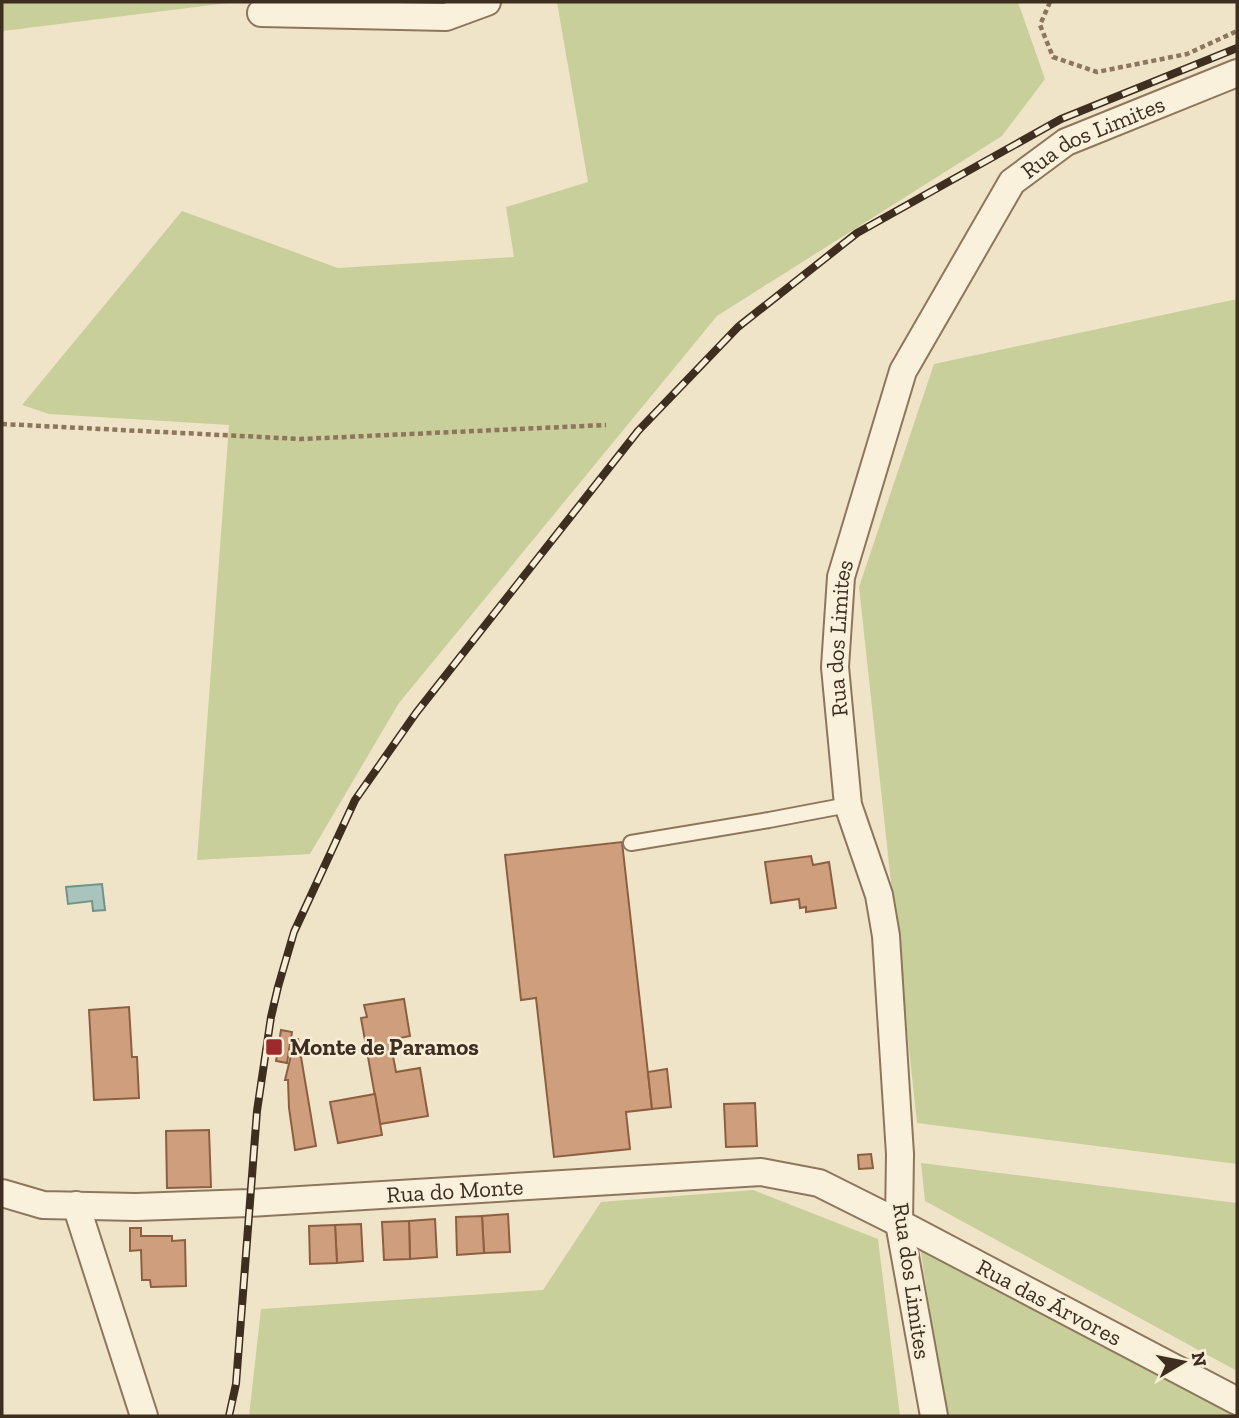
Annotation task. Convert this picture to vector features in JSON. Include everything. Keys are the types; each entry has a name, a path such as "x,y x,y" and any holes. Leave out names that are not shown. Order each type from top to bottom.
{"street":[{"path":"261,13 446,17 487,2"},
{"name":"Rua dos Limites","path":"934,1416 899,1223 900,1154 886,936 879,895 848,805 835,667 841,577 903,371 1012,181 1066,142 1237,74"},
{"name":"Rua do Monte","path":"2,1193 43,1205 136,1207 249,1203 761,1172 819,1183 899,1223"},
{"path":"76,1205 144,1416"},
{"name":"Rua das Árvores","path":"899,1223 1237,1401"}],"lane":[{"path":"631,843 848,805"}],"path":[{"path":"1049,2 1040,26 1053,57 1097,72 1187,54 1237,31"},
{"path":"2,424 301,439 606,425"}],"green space":[{"path":"2,2 236,2 3,31"},
{"path":"557,2 1018,2 1045,79 1002,136 717,316 399,703 310,854 197,860 229,425 49,414 22,405 182,211 338,268 514,257 506,207 588,182"},
{"path":"1237,299 1237,1164 917,1123 859,587 934,364"},
{"path":"921,1163 1237,1203 1237,1371 925,1201"},
{"path":"753,1190 878,1239 900,1416 249,1416 261,1309 543,1290 601,1202"},
{"path":"920,1247 1237,1413 1237,1416 946,1416"}],"water":[{"path":"102,884 105,910 93,911 92,901 68,904 66,887"}],"building":[{"path":"622,842 652,1109 626,1112 630,1149 554,1157 536,998 521,1000 505,855"},
{"path":"811,856 813,865 829,862 836,908 806,912 806,907 800,908 799,899 771,903 765,862"},
{"path":"404,999 410,1036 390,1040 396,1072 420,1068 428,1116 380,1124 361,1018 367,1017 364,1005"},
{"path":"129,1007 132,1057 137,1057 139,1098 94,1100 89,1010"},
{"path":"281,1030 292,1032 287,1063 276,1061"},
{"path":"295,1039 298,1039 316,1146 295,1150 288,1080 285,1080"},
{"path":"667,1069 671,1107 652,1109 648,1072"},
{"path":"375,1094 382,1135 338,1143 330,1102"},
{"path":"755,1103 757,1146 726,1147 724,1104"},
{"path":"209,1130 211,1187 167,1188 166,1131"},
{"path":"871,1154 873,1168 859,1169 858,1155"},
{"path":"508,1214 510,1252 484,1253 482,1216"},
{"path":"482,1216 484,1253 457,1255 456,1217"},
{"path":"435,1219 437,1257 410,1259 409,1221"},
{"path":"409,1221 410,1259 384,1260 382,1222"},
{"path":"361,1224 363,1261 337,1263 335,1225"},
{"path":"335,1225 337,1263 310,1264 309,1226"},
{"path":"130,1228 141,1228 141,1236 172,1236 172,1241 185,1240 186,1286 151,1287 150,1280 142,1280 141,1250 130,1251"}],"railway":[{"path":"229,1416 236,1384 257,1111 278,987 294,932 355,800 416,713 638,431 738,327 857,233 1061,119 1237,48"}],"place":[{"name":"Monte de Paramos","path":"274,1047"}]}
